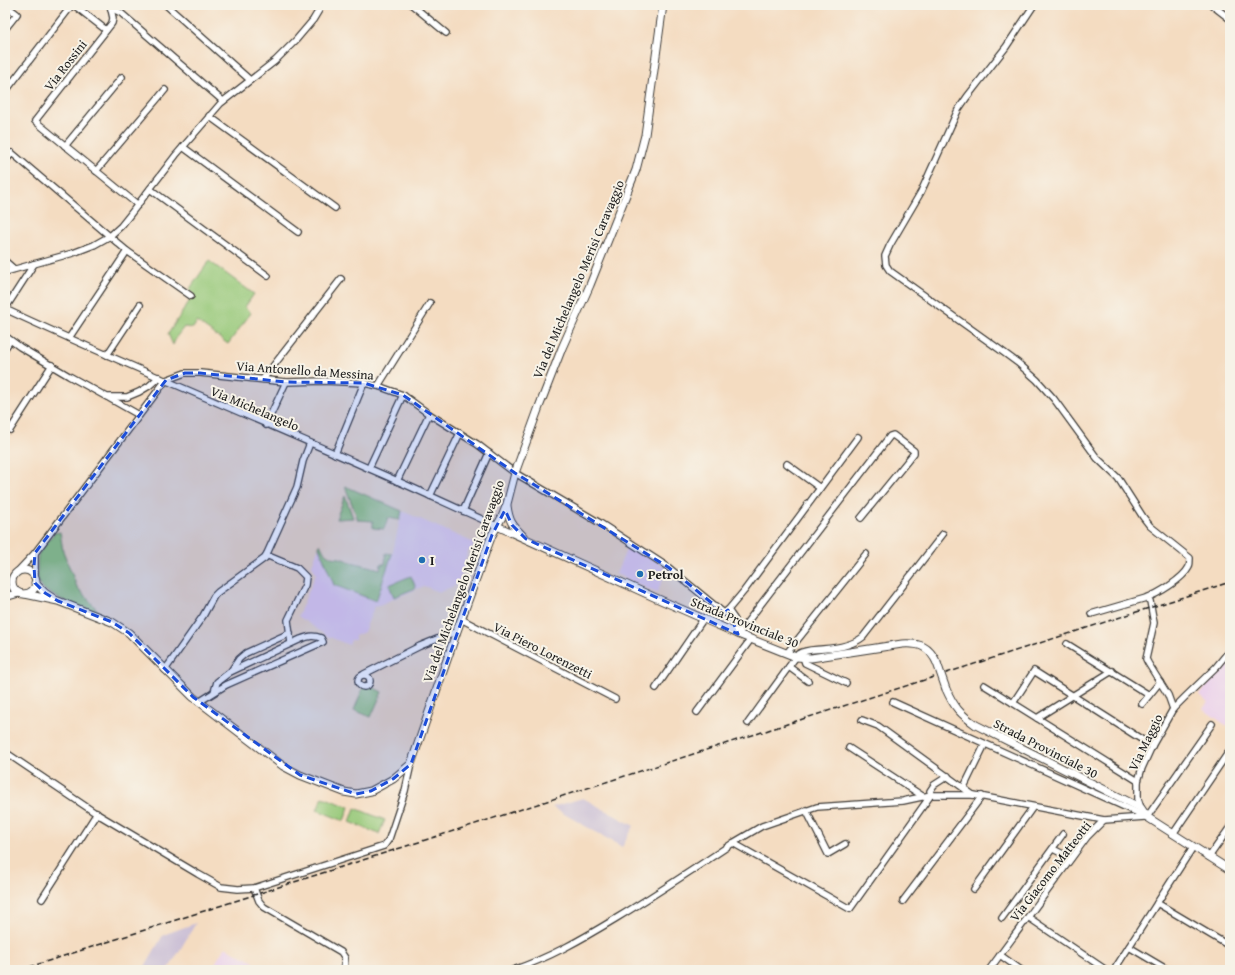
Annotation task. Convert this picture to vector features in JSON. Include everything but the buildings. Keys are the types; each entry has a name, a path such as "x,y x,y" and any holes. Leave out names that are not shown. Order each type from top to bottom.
{"street":[{"path":"5,5 17,14 5,29"},
{"path":"5,92 73,5 106,30"},
{"path":"166,5 250,80"},
{"path":"5,272 94,246 110,236 121,226 183,147 223,101 275,61 296,40 313,20 321,6 314,5"},
{"path":"412,5 446,33"},
{"name":"Via del Michelangelo Merisi Caravaggio","path":"411,764 492,535 507,504 515,473 542,399 636,170 645,135 663,5"},
{"path":"1034,5 1006,47 958,110 920,192 885,256 886,265 890,271 1018,363 1037,380 1054,399 1097,458 1118,478 1150,526 1190,558 1189,567 1179,578 1158,592 1146,598 1091,614"},
{"path":"1212,5 1230,19"},
{"path":"111,6 223,101"},
{"name":"Via Rossini","path":"65,146 35,121 112,23 113,18 111,6"},
{"path":"122,77 65,146 138,205"},
{"path":"96,171 166,90"},
{"path":"209,116 335,208"},
{"path":"183,147 298,232"},
{"path":"5,161 12,154 128,251 191,296"},
{"path":"150,189 268,276"},
{"path":"69,338 128,251"},
{"path":"5,261 14,269"},
{"path":"5,309 34,264"},
{"path":"263,379 341,279"},
{"path":"378,386 430,303"},
{"path":"107,355 140,305"},
{"name":"Via Michelangelo","path":"5,309 266,425 369,468 496,526"},
{"path":"5,336 10,341 68,376 140,415"},
{"path":"5,348 10,341"},
{"path":"10,430 52,365"},
{"name":"Via Antonello da Messina","path":"166,380 185,373 200,373 286,382 325,381 364,383 378,386 403,395 429,414 477,444 515,473 600,522 668,567 724,613 728,610"},
{"path":"107,397 128,396 139,392 159,377"},
{"path":"166,380 35,553 12,579 12,586 16,591 58,601 112,622 129,633 192,697 261,745 283,766 300,775 344,792 356,794 371,791 393,779 411,764"},
{"path":"266,425 286,382"},
{"path":"335,454 364,383"},
{"path":"369,468 403,395"},
{"path":"396,480 429,414"},
{"path":"430,496 460,433"},
{"path":"738,634 890,436 893,435 914,451 914,453 861,518"},
{"path":"738,634 734,620 728,610 744,591 858,437"},
{"path":"165,670 203,616 214,596 265,558 297,487 303,461 310,443"},
{"path":"463,511 489,454"},
{"path":"787,464 820,488"},
{"path":"507,504 509,518 512,525 526,539"},
{"name":"Strada Provinciale 30","path":"496,526 738,634 800,657 819,657 902,644 917,644 927,649 931,653 937,663 953,704 963,716 976,725 1141,808 1147,817"},
{"path":"846,683 805,663 798,654 805,651 834,648 854,642 863,637 943,534"},
{"path":"5,597 31,591 35,580 35,553"},
{"path":"787,653 866,554"},
{"path":"266,555 297,568 306,577 305,585 288,620 292,643"},
{"path":"5,582 16,574 25,570 29,572 45,593 58,601"},
{"path":"1146,598 1150,601 1154,623 1146,659 1168,695 1173,709"},
{"path":"656,688 704,618"},
{"name":"Via Piero Lorenzetti","path":"461,620 615,699"},
{"path":"364,674 420,646 457,631"},
{"path":"230,672 239,659 246,653 290,633"},
{"path":"199,702 226,685 323,642 321,638 310,636 292,643 230,672 217,682 214,692"},
{"path":"697,712 751,639"},
{"path":"1067,644 1148,695"},
{"name":"Via Maggio","path":"1141,808 1138,799 1138,781 1152,746 1173,709 1216,667 1230,650"},
{"path":"748,723 789,667 800,657"},
{"path":"789,667 808,681"},
{"path":"1013,703 1034,671 1152,746"},
{"path":"1037,718 1112,671"},
{"path":"1142,704 1160,682"},
{"path":"984,685 1138,781"},
{"path":"893,702 1147,817 1230,870"},
{"path":"862,720 878,726 974,795"},
{"path":"1147,817 1212,724"},
{"path":"964,787 972,764 985,744"},
{"path":"849,748 924,797"},
{"path":"1173,834 1230,750"},
{"path":"5,752 97,814 198,874 221,887 238,889 254,888 384,846 389,839 405,791 411,764"},
{"path":"733,843 850,910 931,795 930,791 934,785 948,776"},
{"path":"513,970 552,954 596,930 762,826 817,807 903,801 931,795 974,795 1104,820"},
{"path":"904,901 982,796"},
{"path":"974,889 1034,807"},
{"path":"806,810 828,854 845,844"},
{"path":"42,899 97,814"},
{"name":"Via Giacomo Matteotti","path":"989,970 1087,837 1104,820 1147,817"},
{"path":"1209,857 1230,827"},
{"path":"1002,918 1063,834"},
{"path":"1116,967 1193,847"},
{"path":"1053,849 1071,858"},
{"path":"254,888 259,901 264,907 341,952 345,958 344,970"},
{"path":"1157,904 1226,944"},
{"path":"1028,917 1106,970"},
{"path":"1129,947 1168,970"},
{"path":"1000,955 1021,970"}],"highlighted area":[{"path":"185,373 200,373 286,382 364,383 403,395 515,473 668,567 724,613 728,610 738,634 526,539 512,525 505,510 492,535 411,764 393,779 371,791 356,794 300,775 193,697 129,633 112,622 58,601 45,593 35,583 34,566 35,553 166,380"}],"shaded area":[{"path":"402,511 474,543 472,549 468,551 458,584 440,592 424,586 374,607 364,632 355,636 355,640 351,640 349,645 327,636 298,616 316,574 312,565 319,547 334,585 376,601 393,551"},
{"path":"629,543 667,569 657,593 616,574"},
{"path":"1230,657 1230,728 1203,709 1208,702 1199,695"},
{"path":"583,798 634,826 622,847 552,807"},
{"path":"196,923 168,970 143,970 163,935"},
{"path":"225,947 254,962 249,970 211,970"}],"green space":[{"path":"209,261 254,294 245,307 251,313 228,344 197,322 193,328 184,327 177,336 173,345 168,334 194,294 189,290"},
{"path":"345,486 402,511 400,520 388,518 384,529 373,528 373,521 358,520"},
{"path":"345,496 353,518 336,519"},
{"path":"60,532 63,551 77,587 100,613 58,598 50,594 39,584 37,570 39,554 54,533"},
{"path":"320,544 324,552 331,557 380,569 381,564 385,564 386,553 392,554 376,601 334,585 319,547"},
{"path":"411,576 416,588 394,597 389,585"},
{"path":"370,686 382,692 371,717 354,710 363,688"},
{"path":"323,797 349,807 344,821 317,810"},
{"path":"355,808 385,820 379,834 350,822"}],"railway":[{"path":"20,970 1230,582"}],"place":[{"name":"I","path":"422,560"},
{"name":"Petrol","path":"640,574"}]}
